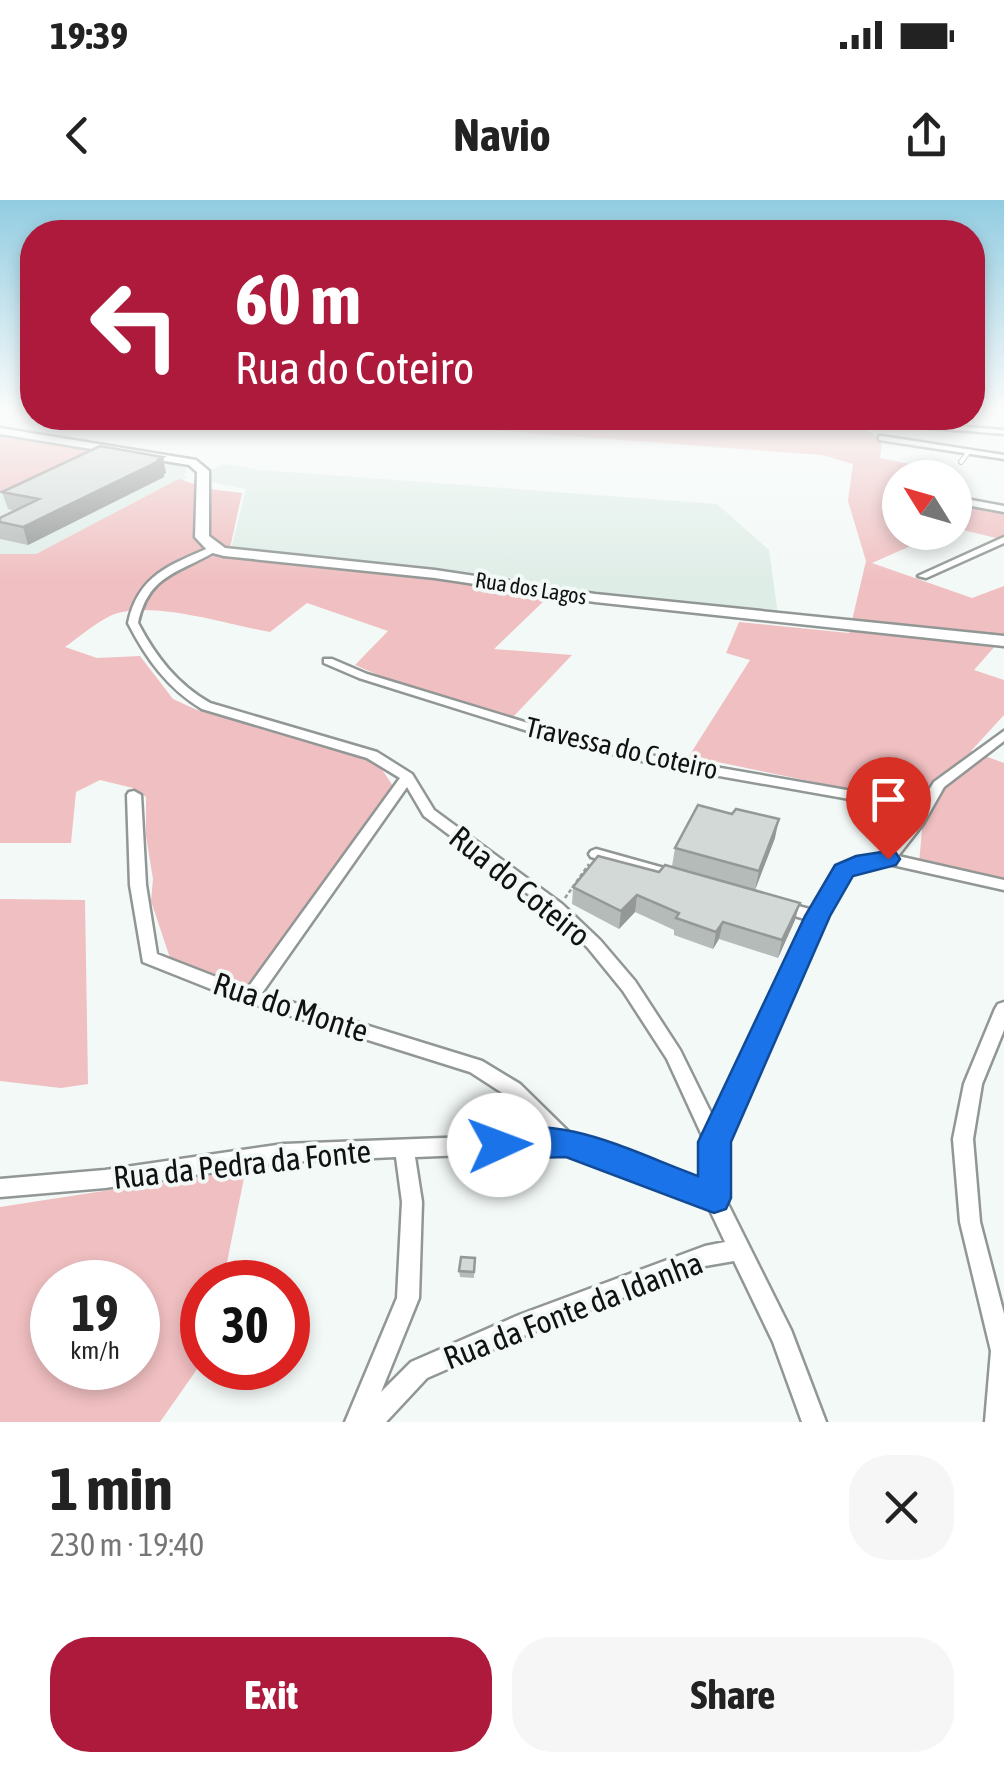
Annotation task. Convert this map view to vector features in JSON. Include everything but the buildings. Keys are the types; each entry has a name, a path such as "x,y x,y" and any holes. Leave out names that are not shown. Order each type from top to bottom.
{"street":[{"path":"199,467 204,471 202,537 214,549"},
{"path":"972,503 1004,510"},
{"path":"924,576 1004,540"},
{"name":"Rua dos Lagos","path":"214,549 435,574 607,600 1004,641"},
{"name":"Rua do Coteiro","path":"214,549 161,574 142,589 133,623 152,656 184,695 206,706 372,755 407,777 430,813 558,908 629,986 674,1055 714,1142 714,1198 783,1338 814,1422"},
{"name":"Travessa do Coteiro","path":"328,661 363,676 570,740 663,762 923,808"},
{"path":"888,859 939,784 1004,735"},
{"path":"251,996 407,777"},
{"name":"Rua do Monte","path":"134,795 138,885 149,958 251,996 476,1066 499,1077 536,1108 566,1142"},
{"path":"596,854 688,880"},
{"path":"714,1142 818,916 844,871 856,864 888,859 1004,885"},
{"path":"762,901 818,916"},
{"path":"998,1422 1002,1351 970,1222 963,1138 973,1084 1004,1009"},
{"name":"Rua da Pedra da Fonte","path":"0,1188 284,1153 566,1142 714,1198"},
{"path":"357,1422 408,1298 412,1202 404,1148"},
{"name":"Rua da Fonte da Idanha","path":"370,1422 419,1370 519,1326 686,1263 739,1250"}],"path":[{"path":"558,908 596,854"}],"shaded area":[{"path":"0,467 56,467 0,493"},
{"path":"56,467 187,468 184,476 188,477 0,572 0,494"},
{"path":"242,467 717,504 769,550 778,615 231,549 246,489 211,482 210,471"},
{"path":"853,467 882,467 882,550 901,550 872,563 972,598 1004,586 1004,636 974,670 1004,680 1004,715 971,751 1004,763 1004,880 919,863 923,819 900,800 689,756 750,660 726,653 739,622 849,633 866,561 848,501"},
{"path":"179,479 210,489 242,493 230,548 218,557 376,569 536,593 546,599 494,649 572,655 513,717 418,692 355,665 388,631 307,603 270,632 166,611 126,611 104,619 65,647 97,658 140,656 173,699 197,710 375,759 393,786 265,984 244,985 170,958 151,901 153,879 146,836 146,797 133,788 100,780 76,792 71,843 0,843 0,554 36,554"},
{"path":"972,506 1004,513 1004,540 972,532"},
{"path":"0,899 85,900 88,1084 61,1088 0,1081"},
{"path":"213,1174 244,1178 227,1260 180,1260 182,1390 160,1422 0,1422 0,1207"}],"route":[{"path":"499,1145 566,1142 714,1198 714,1142 818,916 844,871 856,864 888,859"}]}
